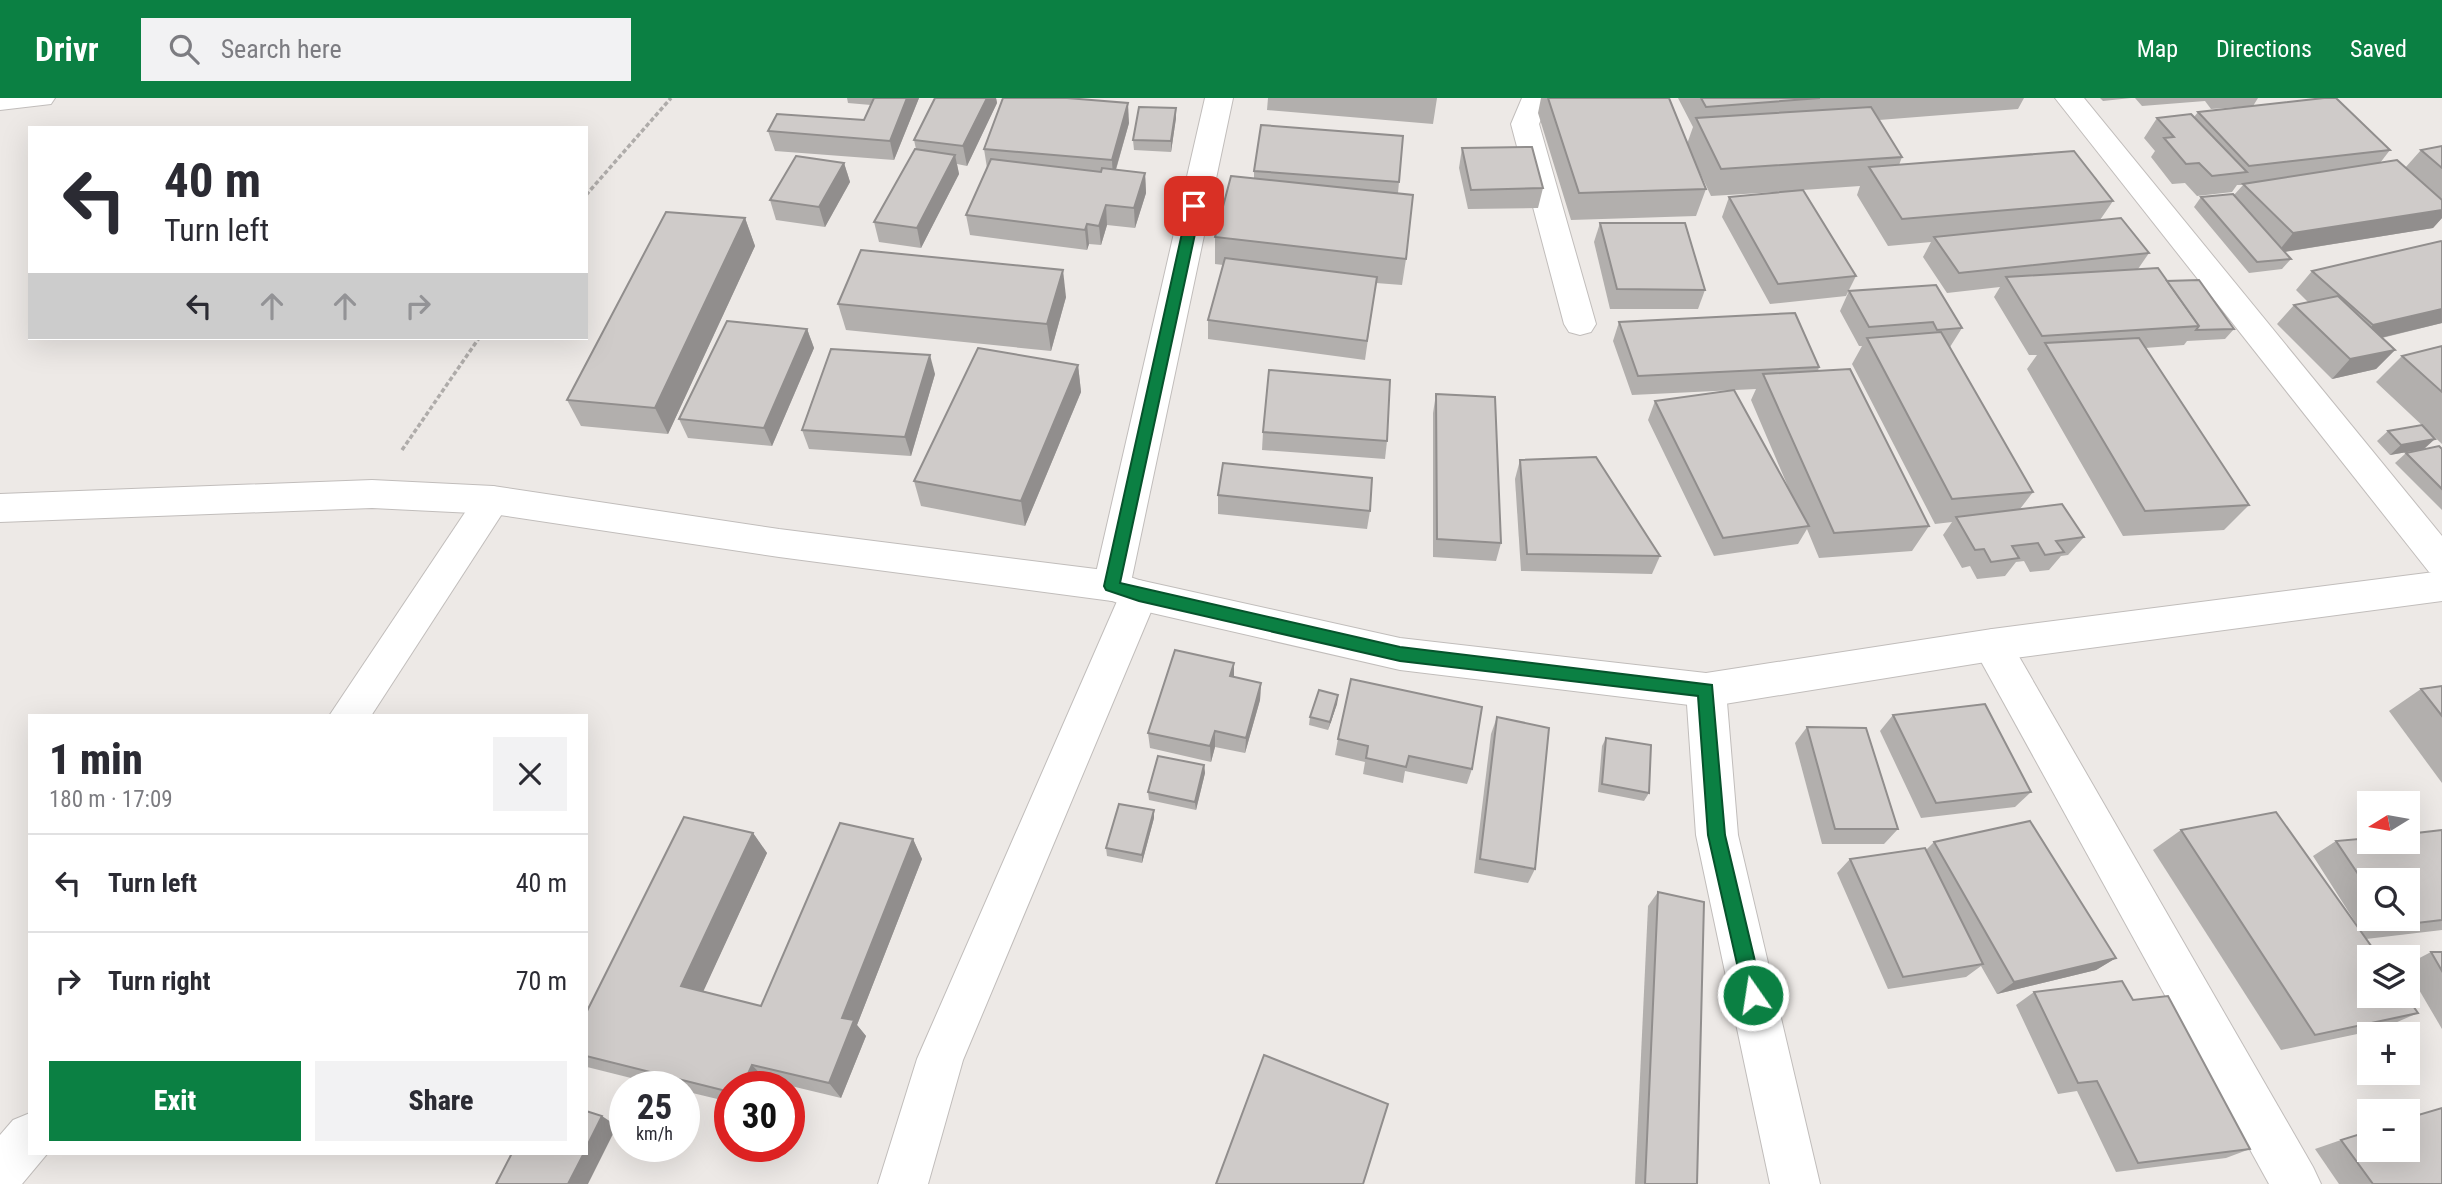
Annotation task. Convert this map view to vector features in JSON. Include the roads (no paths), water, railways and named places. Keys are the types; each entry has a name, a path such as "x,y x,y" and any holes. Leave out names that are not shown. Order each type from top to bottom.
{"street":[{"path":"0,102 41,98"},
{"path":"904,1184 940,1059 1125,590 1219,98"},
{"path":"1536,98 1525,124 1580,324"},
{"path":"2069,98 2442,562"},
{"path":"0,508 372,494 493,500 779,543 1125,590 1400,654 1706,690 1992,645 2442,586"},
{"path":"350,714 493,500"},
{"path":"1992,645 2297,1184"},
{"path":"1706,690 1717,835 1795,1184"},
{"path":"0,1173 28,1139"}]}
